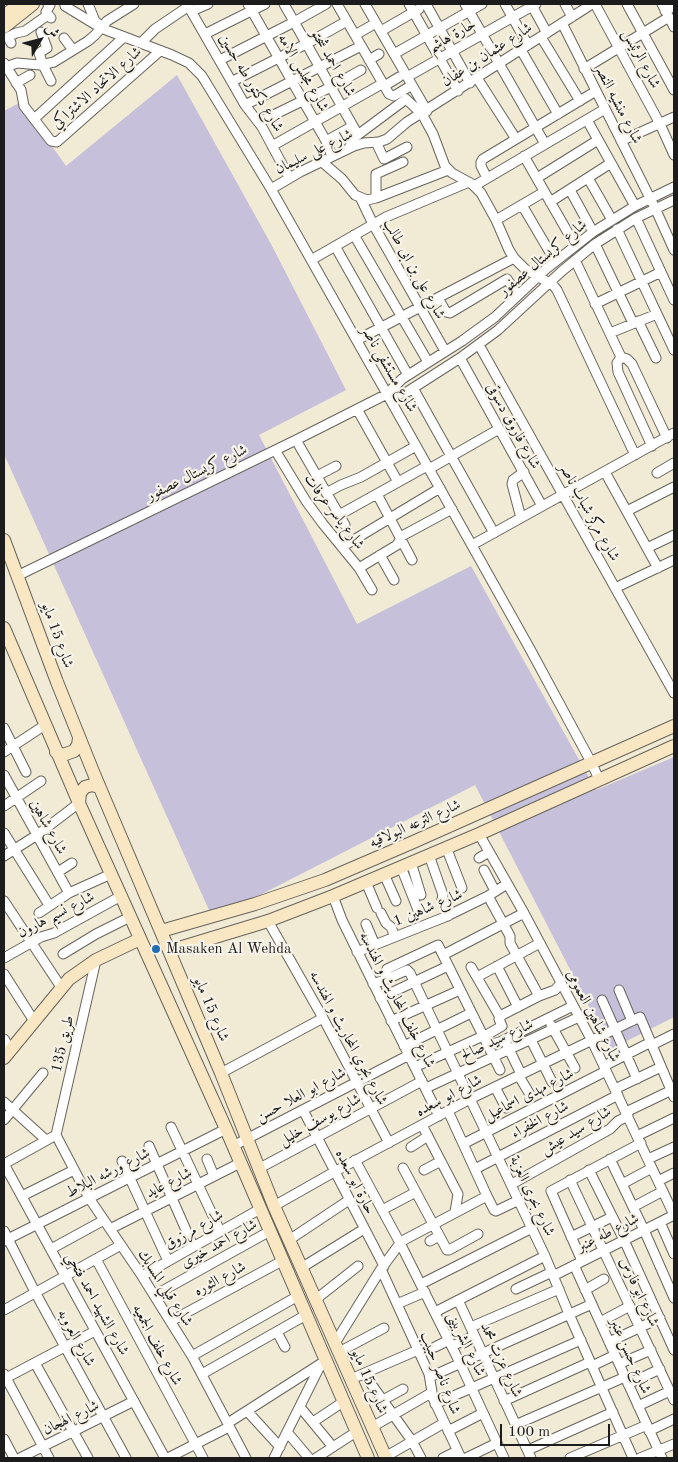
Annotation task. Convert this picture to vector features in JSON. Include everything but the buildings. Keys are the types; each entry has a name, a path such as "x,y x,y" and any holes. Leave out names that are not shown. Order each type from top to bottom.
{"main road":[{"path":"9,17 33,4"},
{"name":"شارع 15 مايو","path":"4,540 99,787 221,1073 258,1170 385,1458"},
{"path":"5,633 56,752 226,1129 306,1315 323,1362 368,1458"},
{"name":"شارع الترعه البولاقيه","path":"161,931 208,919 325,880 411,844 674,726"},
{"path":"56,752 63,755 74,751 78,745 79,738"},
{"path":"169,951 296,911 479,834 674,746"},
{"path":"79,803 79,796 82,790 88,786 99,787"},
{"path":"289,893 296,911"},
{"path":"6,1049 34,1021 61,987 77,972 96,960 140,939"}],"street":[{"path":"9,17 25,31 48,17 46,12 50,6 48,4"},
{"path":"88,4 95,21 101,28"},
{"path":"124,37 34,119 24,106 22,92 5,65 17,63 43,65 54,62 88,41 110,19 134,4"},
{"path":"141,44 155,29 189,7 208,4"},
{"path":"205,34 250,7 265,4"},
{"name":"شارع احمد شحتو","path":"284,4 358,135"},
{"path":"220,60 326,4"},
{"path":"349,4 338,6 389,94 392,96 406,79"},
{"path":"367,4 424,112 448,170 472,184 481,193 496,220 508,250 514,258 524,269 549,283 556,290 635,455"},
{"path":"355,35 378,26 412,8 427,4 452,52 516,139"},
{"path":"394,54 439,28 468,7 482,4"},
{"path":"505,4 524,48 558,114"},
{"path":"533,4 544,35 580,101"},
{"name":"حارة هاشم","path":"406,79 533,4"},
{"path":"565,4 572,17"},
{"name":"شارع عثمان بن عفان","path":"424,112 594,4"},
{"name":"شارع الرئيس","path":"594,4 620,47 674,155"},
{"path":"627,4 674,90"},
{"name":"شارع مستشفي ناصر","path":"65,6 101,28 189,63 202,76 271,189 357,340 530,649 599,779"},
{"path":"584,69 644,33 665,11 674,6"},
{"name":"شارع دكتور طه حسين","path":"189,7 245,105 259,122 289,178"},
{"name":"شارع مجلس الامه","path":"250,7 326,141 332,156"},
{"path":"468,7 545,144"},
{"path":"412,8 458,91"},
{"path":"665,11 674,27"},
{"path":"9,17 8,37 11,43"},
{"path":"232,81 347,21"},
{"name":"شارع منشيه النصر","path":"562,24 655,208 674,250"},
{"path":"40,32 47,48 39,53 51,81"},
{"path":"64,38 73,50"},
{"path":"245,105 361,46"},
{"name":"شارع الاتحاد الاشتراكي","path":"34,119 51,141 59,142 160,51"},
{"path":"369,60 379,54"},
{"path":"259,122 331,87 361,70"},
{"path":"16,83 30,75"},
{"path":"272,146 380,85 406,79"},
{"path":"488,178 481,166 482,160 596,91"},
{"path":"349,148 358,135 406,99 424,112"},
{"path":"311,260 391,214 488,178 605,109"},
{"name":"شارع على سليمان","path":"271,189 321,161 349,148 364,142 376,142 387,139 401,126 424,112"},
{"path":"621,141 674,117"},
{"path":"586,120 635,206"},
{"path":"326,141 352,126"},
{"path":"537,178 598,140"},
{"path":"376,142 384,159 407,147"},
{"path":"524,156 575,246"},
{"path":"321,161 339,176 355,195 362,199 372,200 448,170"},
{"path":"376,198 376,174 403,162"},
{"path":"550,202 611,163"},
{"path":"588,178 612,220"},
{"name":"شارع كريستال عصفور","path":"17,576 387,394 396,383 479,329 555,261 593,232 635,206 674,187"},
{"path":"570,190 593,232"},
{"path":"496,220 544,192"},
{"name":"شارع على بن ابى طالب","path":"362,199 373,224 445,351"},
{"name":"شارع كريستال عصفور","path":"387,394 401,394 460,358 514,316 595,244 636,218 674,200"},
{"path":"522,205 555,261"},
{"path":"636,218 674,300"},
{"path":"617,230 674,350"},
{"path":"354,235 428,362"},
{"path":"595,244 618,292 656,358"},
{"path":"334,246 408,375"},
{"path":"357,340 514,258"},
{"path":"472,545 670,436 632,364 627,359 621,357 575,260"},
{"path":"596,304 661,272"},
{"path":"438,298 446,312 450,313 507,279 518,295"},
{"path":"610,333 657,314"},
{"name":"شارع مركز شباب ناصر","path":"479,345 674,693"},
{"path":"621,357 617,362 618,372 652,446"},
{"name":"شارع فاروق دسوقى","path":"460,358 542,506"},
{"path":"413,388 494,533"},
{"path":"357,409 398,482"},
{"path":"339,515 499,429"},
{"path":"296,440 345,525"},
{"path":"326,493 361,477 416,446"},
{"name":"شارع ياسر عرفات","path":"276,450 306,500 359,568 372,590"},
{"path":"657,473 674,463"},
{"path":"317,476 336,466"},
{"path":"521,518 512,484 513,480 524,472"},
{"path":"605,472 658,568"},
{"path":"342,547 440,488"},
{"path":"627,511 674,489"},
{"path":"377,494 412,560"},
{"path":"359,568 397,545 403,535 452,509"},
{"path":"647,548 674,535"},
{"path":"380,555 394,580"},
{"path":"615,588 674,560"},
{"path":"4,752 45,725"},
{"path":"4,728 26,772"},
{"name":"شارع شاهين","path":"4,775 69,893"},
{"path":"4,806 41,781"},
{"path":"4,856 37,835 79,803"},
{"path":"4,833 49,905"},
{"name":"شارع شاهين العمومى","path":"479,834 592,1040 674,1215"},
{"path":"446,848 462,888"},
{"path":"479,858 489,852"},
{"path":"429,855 448,916"},
{"path":"58,872 72,863"},
{"path":"406,864 421,895"},
{"path":"406,864 418,910"},
{"path":"484,870 510,936 510,943 539,996"},
{"path":"39,913 69,893 111,874"},
{"path":"384,874 396,901"},
{"path":"366,882 379,910 386,923 391,927 395,937"},
{"name":"شارع شاهين 1","path":"357,952 448,916 492,894 507,884"},
{"name":"شارع نسيم هارون","path":"4,958 44,935 54,933 121,896"},
{"name":"شارع خلف المحاريث و الهندسه","path":"332,896 357,952 440,1116"},
{"path":"4,901 61,987"},
{"path":"443,955 455,944 504,924 524,913"},
{"path":"63,954 96,934 130,917"},
{"name":"شارع بحري المحاريث و الهندسه","path":"268,921 389,1143"},
{"path":"366,924 375,945"},
{"path":"477,977 540,943"},
{"path":"387,979 385,974 388,969 438,945 500,1070"},
{"name":"طريق 135","path":"56,1135 96,960"},
{"path":"380,998 448,966"},
{"path":"497,966 518,1007"},
{"path":"415,1067 448,1051 484,1039 502,1026 499,1020 500,1016 472,967"},
{"path":"373,984 408,970 415,983"},
{"path":"4,974 34,1021"},
{"name":"شارع بحرى العزبة","path":"415,983 512,1184 633,1458"},
{"path":"500,1016 554,990 561,984"},
{"path":"392,1021 460,990"},
{"path":"618,990 651,1043 673,1092"},
{"path":"602,1000 637,1079"},
{"path":"484,1039 504,1040 573,1006"},
{"path":"404,1046 472,1013"},
{"name":"شارع سيد صالح","path":"424,1084 459,1073 494,1058 579,1017"},
{"path":"221,1073 322,1018"},
{"path":"548,1019 575,1068"},
{"name":"شارع ابو سعده","path":"274,1206 355,1160 470,1099 636,1019"},
{"name":"شارع مهدى اسماعيل","path":"463,1144 605,1068 626,1054 674,1034"},
{"path":"504,1040 529,1093"},
{"path":"531,1040 552,1082"},
{"name":"شارع ابو العلا حسن","path":"233,1146 409,1055"},
{"name":"شارع الخفراء","path":"475,1169 661,1067"},
{"path":"4,1120 43,1073"},
{"name":"شارع يوسف خليل","path":"258,1170 371,1108 424,1084"},
{"path":"495,1087 506,1108"},
{"name":"شارع سيد عيش","path":"512,1184 610,1129 627,1114 673,1092"},
{"path":"4,1102 46,1140"},
{"name":"حارة ابو سعده","path":"302,1110 364,1229 382,1268"},
{"path":"448,1111 494,1210 496,1211 519,1200"},
{"path":"570,1180 610,1159 674,1118"},
{"path":"422,1125 458,1194 455,1212"},
{"path":"171,1127 220,1231"},
{"name":"شارع ورشه البلاط","path":"5,1237 38,1225 226,1129"},
{"path":"4,1164 56,1135"},
{"name":"شارع قبلي المسابك","path":"56,1135 89,1198 142,1276 192,1356 246,1458"},
{"path":"410,1147 428,1136"},
{"path":"149,1146 193,1246"},
{"path":"622,1184 674,1146"},
{"path":"206,1159 214,1176"},
{"path":"610,1159 654,1252 672,1285 674,1298"},
{"name":"شارع الشربينى","path":"355,1160 423,1288 504,1458"},
{"path":"122,1161 168,1261"},
{"path":"424,1170 441,1161"},
{"name":"شارع عايد","path":"110,1229 240,1163"},
{"name":"شارع الشهيد احمد فتحي","path":"4,1164 164,1458"},
{"path":"403,1168 446,1249 448,1250 478,1234"},
{"path":"22,1196 74,1170"},
{"path":"590,1170 674,1350"},
{"path":"658,1181 674,1173"},
{"name":"شارع حسن عنبر","path":"570,1180 551,1191 571,1237 585,1290 660,1454"},
{"name":"شارع ابو فارس","path":"570,1180 672,1395"},
{"path":"633,1207 663,1191"},
{"path":"382,1210 416,1192"},
{"path":"337,1348 382,1268 400,1243 487,1196"},
{"path":"289,1240 349,1200"},
{"name":"شارع مرزوق","path":"142,1276 260,1209"},
{"name":"شارع طه عنبر","path":"516,1289 578,1263 674,1215"},
{"path":"571,1237 612,1216"},
{"path":"51,1249 104,1220"},
{"path":"660,1222 672,1243 674,1254"},
{"path":"397,1304 532,1228"},
{"path":"302,1268 364,1229"},
{"name":"شارع احمد خيرى","path":"154,1295 270,1231"},
{"path":"430,1241 439,1236"},
{"name":"شارع العروبه","path":"5,1237 126,1458"},
{"path":"654,1252 672,1243"},
{"path":"5,1306 66,1276 121,1245"},
{"path":"435,1312 545,1256"},
{"name":"شارع خلف الجمعيه","path":"96,1259 203,1458"},
{"name":"شارع الثوره","path":"171,1321 282,1261"},
{"path":"315,1300 358,1266"},
{"name":"شارع ناصر حبيب","path":"382,1268 430,1377 431,1392 435,1404 459,1454"},
{"path":"585,1290 604,1279"},
{"path":"434,1347 450,1343 559,1289"},
{"path":"192,1356 298,1296"},
{"name":"شارع عزت محمد","path":"458,1300 529,1454"},
{"path":"430,1377 592,1304"},
{"path":"600,1322 630,1306"},
{"path":"202,1374 306,1315"},
{"path":"609,1342 660,1318"},
{"path":"337,1348 384,1328"},
{"path":"49,1458 4,1377 96,1331"},
{"path":"277,1332 285,1347"},
{"path":"435,1404 580,1340"},
{"path":"351,1380 418,1350"},
{"path":"619,1364 651,1350"},
{"path":"504,1401 615,1355"},
{"path":"35,1362 88,1458"},
{"path":"168,1458 229,1425 247,1411 323,1362"},
{"path":"274,1458 323,1362"},
{"path":"516,1425 602,1387 660,1369"},
{"path":"364,1374 412,1441 421,1458"},
{"path":"384,1400 403,1389"},
{"path":"372,1426 431,1392"},
{"path":"638,1406 672,1395"},
{"name":"شارع الهجان","path":"20,1458 134,1401"},
{"path":"313,1422 343,1402"},
{"path":"300,1407 333,1447"},
{"path":"247,1411 280,1447"},
{"path":"529,1454 613,1412"},
{"path":"385,1458 412,1441 483,1413"},
{"path":"570,1458 623,1435 674,1419"},
{"path":"288,1432 308,1458"},
{"path":"316,1458 356,1432"},
{"path":"4,1439 14,1458"},
{"path":"466,1458 497,1443"},
{"path":"640,1458 660,1454 674,1444"},
{"path":"443,1458 459,1454"}],"shaded area":[{"path":"177,75 271,244 346,390 259,435 357,624 471,566 596,790 674,757 674,1017 611,1049 475,785 213,919 4,454 4,111 21,102 66,166"}],"place":[{"name":"Masaken Al Wehda","path":"156,949"}]}
